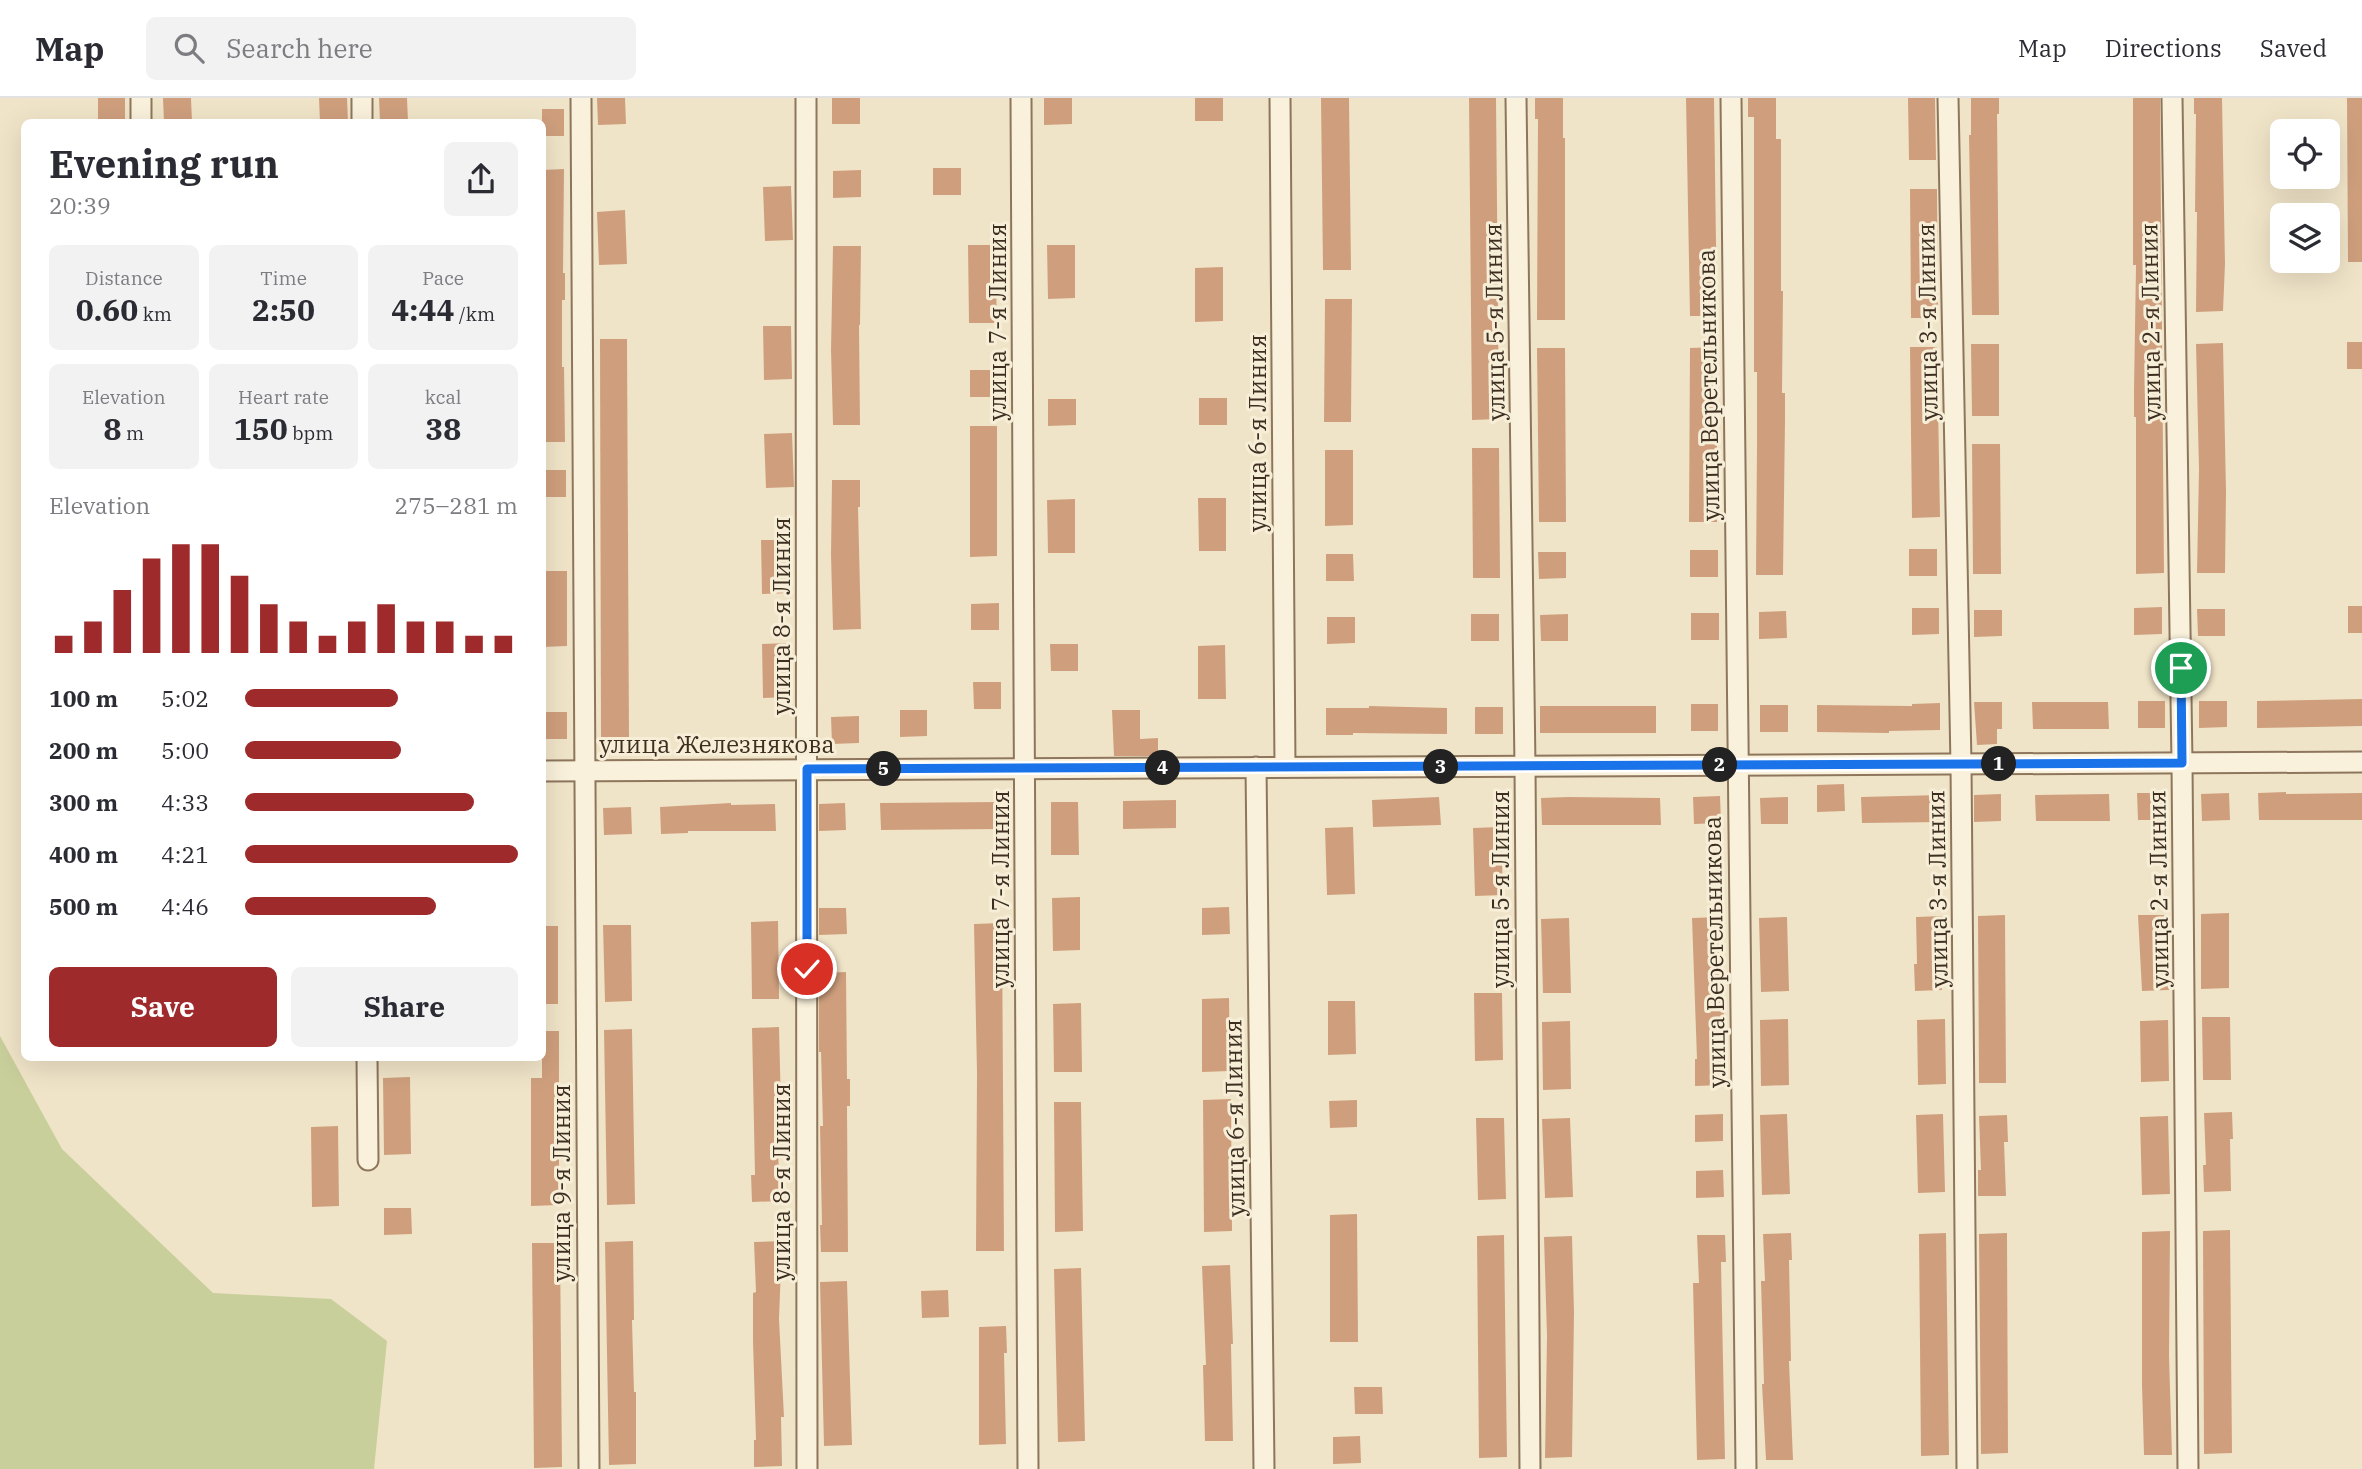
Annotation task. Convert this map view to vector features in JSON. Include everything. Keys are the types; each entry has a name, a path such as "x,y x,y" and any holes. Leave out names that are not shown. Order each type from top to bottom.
{"street":[{"path":"141,98 141,119"},
{"path":"362,98 362,119"},
{"name":"улица 9-я Линия","path":"581,98 589,1469"},
{"name":"улица 8-я Линия","path":"806,98 807,1469"},
{"name":"улица 7-я Линия","path":"1021,98 1028,1469"},
{"name":"улица 6-я Линия","path":"1280,98 1285,767"},
{"name":"улица 5-я Линия","path":"1516,98 1525,766 1530,1469"},
{"name":"улица Веретельникова","path":"1731,98 1746,1469"},
{"name":"улица 3-я Линия","path":"1948,98 1961,764 1967,1469"},
{"name":"улица 2-я Линия","path":"2172,98 2189,1469"},
{"name":"улица Железнякова","path":"546,771 2362,762"},
{"name":"улица 6-я Линия","path":"1256,767 1264,1469"},
{"path":"367,1061 368,1160"}],"green space":[{"path":"0,1036 62,1149 213,1293 331,1299 387,1341 374,1469 0,1469"}],"building":[{"path":"98,98 125,98 125,119 98,119"},
{"path":"163,98 191,98 192,119 164,119"},
{"path":"319,98 347,98 348,119 320,119"},
{"path":"379,98 407,98 408,119 380,119"},
{"path":"597,98 625,98 626,124 598,125"},
{"path":"832,98 860,98 860,124 832,124"},
{"path":"1044,98 1072,98 1072,124 1044,125"},
{"path":"1195,98 1223,98 1223,121 1195,121"},
{"path":"1321,98 1349,98 1351,270 1323,270"},
{"path":"1469,98 1496,98 1499,419 1472,420"},
{"path":"1535,98 1563,98 1565,320 1537,320 1538,119 1535,119"},
{"path":"1686,98 1714,98 1717,316 1690,316"},
{"path":"1748,98 1776,98 1776,139 1781,139 1782,393 1785,393 1783,575 1756,575 1754,117 1748,117"},
{"path":"1908,98 1935,98 1936,160 1909,160"},
{"path":"1971,98 1999,98 1999,315 1972,315 1969,135"},
{"path":"2133,98 2160,98 2164,573 2136,574"},
{"path":"2194,98 2222,98 2225,264 2223,311 2196,312"},
{"path":"2347,98 2362,98 2362,262 2348,262"},
{"path":"542,109 564,109 564,136 546,136 546,119 542,119"},
{"path":"933,168 961,168 961,195 933,195"},
{"path":"564,169 565,300 562,300 562,367 565,442 546,442 546,170"},
{"path":"861,170 861,197 833,198 833,171"},
{"path":"791,186 793,240 765,241 763,187"},
{"path":"1910,189 1937,189 1938,318 1911,318"},
{"path":"625,210 627,264 599,265 597,212"},
{"path":"968,245 995,245 997,323 969,323"},
{"path":"1047,245 1075,245 1075,298 1048,299"},
{"path":"833,246 861,246 860,425 833,425"},
{"path":"1223,267 1223,321 1195,322 1195,268"},
{"path":"1325,299 1352,299 1351,422 1324,422"},
{"path":"763,326 791,326 792,379 764,380"},
{"path":"600,339 627,339 629,739 601,739"},
{"path":"2347,342 2362,342 2362,369 2347,369"},
{"path":"2223,343 2225,573 2197,573 2199,469 2196,344"},
{"path":"1971,344 1999,344 1999,416 1972,416"},
{"path":"1717,347 1717,522 1689,522 1690,348"},
{"path":"1910,347 1937,347 1940,517 1912,518"},
{"path":"1537,348 1565,348 1566,522 1539,522"},
{"path":"970,370 998,370 998,397 970,397"},
{"path":"1199,398 1227,398 1227,425 1199,425"},
{"path":"1048,399 1076,399 1076,425 1048,426"},
{"path":"970,426 997,426 997,556 970,557"},
{"path":"792,433 794,487 766,488 764,434"},
{"path":"1972,444 2000,444 2001,574 1973,574"},
{"path":"1472,448 1499,448 1500,578 1473,578"},
{"path":"1325,450 1353,450 1353,525 1325,526"},
{"path":"546,470 566,470 566,497 546,497"},
{"path":"832,480 860,480 858,507 861,629 833,630"},
{"path":"1198,498 1226,498 1226,551 1199,551"},
{"path":"1075,499 1075,553 1048,553 1047,500"},
{"path":"761,540 788,540 790,593 762,594"},
{"path":"1909,549 1937,549 1937,576 1909,576"},
{"path":"1690,550 1718,550 1718,577 1690,577"},
{"path":"1538,552 1566,552 1566,578 1539,579"},
{"path":"1326,554 1353,554 1354,581 1326,581"},
{"path":"546,571 567,571 567,646 546,647"},
{"path":"999,603 999,630 971,630 971,604"},
{"path":"2348,606 2362,606 2362,633 2348,633"},
{"path":"2162,607 2162,634 2134,635 2134,608"},
{"path":"1912,608 1939,608 1939,634 1912,635"},
{"path":"2197,609 2225,609 2225,636 2198,636"},
{"path":"1974,610 2002,610 2002,636 1974,637"},
{"path":"1786,611 1787,638 1759,639 1759,612"},
{"path":"1691,613 1719,613 1719,640 1691,640"},
{"path":"1471,614 1499,614 1499,641 1471,641"},
{"path":"1568,614 1568,641 1541,641 1540,615"},
{"path":"1327,617 1355,617 1355,643 1327,644"},
{"path":"789,643 791,697 763,698 762,644"},
{"path":"1050,644 1078,644 1078,671 1051,671"},
{"path":"1225,645 1226,699 1198,699 1198,646"},
{"path":"973,682 1001,682 1001,709 974,709"},
{"path":"2362,699 2362,726 2257,728 2257,701"},
{"path":"2138,701 2165,701 2165,728 2138,728"},
{"path":"2199,701 2227,701 2227,727 2199,728"},
{"path":"1974,702 2002,702 2002,729 1997,729 1997,744 1977,745"},
{"path":"2032,702 2108,702 2109,729 2033,729"},
{"path":"1940,703 1940,730 1889,733 1817,732 1817,705 1912,706"},
{"path":"1691,704 1718,704 1718,731 1691,731"},
{"path":"1760,705 1788,705 1788,732 1760,732"},
{"path":"1540,706 1656,706 1656,733 1540,733"},
{"path":"1475,707 1503,707 1503,734 1475,734"},
{"path":"1326,708 1447,708 1447,734 1326,735"},
{"path":"900,710 927,710 927,736 900,737"},
{"path":"1112,710 1140,710 1140,739 1158,738 1158,756 1114,756"},
{"path":"546,712 567,712 567,739 546,739"},
{"path":"859,716 859,743 832,744 831,717"},
{"path":"1844,784 1845,811 1817,812 1817,785"},
{"path":"2137,793 2164,793 2165,820 2138,820"},
{"path":"2229,793 2230,820 2202,821 2201,794"},
{"path":"2258,793 2362,793 2362,820 2259,820"},
{"path":"2001,794 2001,821 1974,822 1974,795"},
{"path":"2109,794 2110,821 2036,821 2035,795"},
{"path":"1941,795 1942,822 1862,823 1861,797"},
{"path":"1720,796 1721,823 1694,824 1693,797"},
{"path":"1439,797 1441,825 1373,827 1372,800"},
{"path":"1788,797 1788,824 1761,824 1760,798"},
{"path":"1541,798 1660,798 1661,825 1542,825"},
{"path":"1176,800 1176,828 1123,829 1123,801"},
{"path":"998,802 999,829 881,830 880,803"},
{"path":"1051,802 1078,802 1079,855 1051,855"},
{"path":"731,803 775,804 776,831 688,831 661,834 660,807"},
{"path":"845,803 846,830 819,831 819,804"},
{"path":"631,807 632,834 604,835 603,808"},
{"path":"1353,827 1355,894 1327,895 1325,828"},
{"path":"1501,827 1503,895 1475,896 1473,828"},
{"path":"1080,897 1080,950 1053,951 1052,898"},
{"path":"1229,907 1230,934 1202,935 1202,908"},
{"path":"819,908 846,908 847,934 819,935"},
{"path":"2229,913 2229,988 2201,989 2201,914"},
{"path":"2005,915 2006,1083 1979,1083 1978,916"},
{"path":"2138,915 2166,915 2169,990 2142,991"},
{"path":"1943,916 1942,990 1915,991 1916,917"},
{"path":"1720,917 1725,1046 1722,1046 1723,1085 1695,1086 1697,1059 1692,918"},
{"path":"1787,917 1789,991 1761,992 1759,918"},
{"path":"1569,918 1571,993 1543,993 1541,919"},
{"path":"778,921 779,999 752,999 751,922"},
{"path":"1002,923 1004,1251 976,1251 974,924"},
{"path":"603,925 631,925 632,1001 605,1002"},
{"path":"546,926 558,926 558,1004 546,1004"},
{"path":"846,972 847,1079 850,1079 850,1106 847,1106 848,1252 821,1252 820,1126 823,1126 819,973"},
{"path":"1474,993 1502,993 1503,1060 1475,1061"},
{"path":"1229,998 1230,1071 1202,1072 1202,999"},
{"path":"1328,1001 1355,1001 1356,1054 1328,1055"},
{"path":"1081,1003 1082,1072 1054,1072 1053,1004"},
{"path":"2202,1017 2230,1017 2231,1080 2203,1080"},
{"path":"1788,1019 1789,1085 1761,1086 1760,1020"},
{"path":"1945,1019 1946,1084 1918,1085 1917,1020"},
{"path":"2168,1020 2169,1081 2141,1082 2140,1021"},
{"path":"1570,1021 1571,1089 1543,1090 1542,1022"},
{"path":"779,1027 782,1149 778,1149 780,1201 752,1202 751,1175 755,1175 752,1028"},
{"path":"632,1029 635,1204 607,1205 604,1030"},
{"path":"546,1031 559,1031 559,1205 531,1206 531,1078 542,1078 542,1061 546,1061"},
{"path":"410,1077 411,1154 384,1155 383,1078"},
{"path":"1231,1099 1232,1231 1204,1232 1203,1100"},
{"path":"1357,1100 1357,1127 1330,1128 1329,1101"},
{"path":"1054,1102 1081,1102 1083,1231 1055,1232"},
{"path":"2232,1112 2231,1191 2204,1192 2204,1113"},
{"path":"1723,1114 1723,1141 1695,1142 1695,1115"},
{"path":"1787,1114 1790,1194 1762,1195 1760,1115"},
{"path":"1943,1114 1945,1192 1918,1193 1916,1115"},
{"path":"2007,1115 2008,1142 2004,1142 2006,1196 1978,1196 1978,1170 1981,1170 1979,1116"},
{"path":"2168,1116 2170,1194 2142,1195 2140,1117"},
{"path":"1476,1118 1504,1118 1506,1199 1478,1200"},
{"path":"1570,1118 1573,1197 1545,1198 1542,1119"},
{"path":"338,1126 339,1206 312,1207 311,1127"},
{"path":"1723,1170 1724,1197 1696,1198 1696,1171"},
{"path":"384,1208 411,1208 412,1234 384,1235"},
{"path":"1357,1214 1358,1342 1330,1342 1330,1215"},
{"path":"2230,1230 2232,1453 2204,1454 2203,1231"},
{"path":"2170,1231 2169,1356 2172,1455 2144,1455 2142,1232"},
{"path":"1791,1233 1789,1361 1793,1460 1766,1460 1762,1384 1761,1281 1765,1281 1763,1234"},
{"path":"1946,1233 1949,1455 1921,1456 1919,1234"},
{"path":"2007,1233 2008,1453 1981,1454 1979,1234"},
{"path":"1504,1235 1507,1457 1479,1458 1477,1236"},
{"path":"1697,1235 1725,1235 1726,1262 1721,1262 1725,1459 1697,1460 1693,1283 1699,1283"},
{"path":"1572,1236 1572,1457 1545,1458 1547,1336 1544,1237"},
{"path":"633,1241 636,1464 609,1465 605,1242"},
{"path":"782,1241 779,1319 784,1417 781,1417 782,1466 754,1467 754,1242"},
{"path":"532,1243 560,1243 562,1467 534,1468"},
{"path":"1230,1265 1233,1441 1205,1441 1203,1365 1206,1365 1202,1266"},
{"path":"1081,1268 1085,1441 1058,1442 1054,1269"},
{"path":"847,1281 852,1445 824,1446 820,1282"},
{"path":"948,1290 949,1317 922,1318 921,1291"},
{"path":"1006,1326 1006,1444 979,1445 979,1327"},
{"path":"1354,1387 1382,1387 1383,1414 1355,1414"},
{"path":"1360,1436 1361,1463 1333,1464 1333,1437"}],"route":[{"path":"807,969 807,769 2182,763 2181,668"}]}
